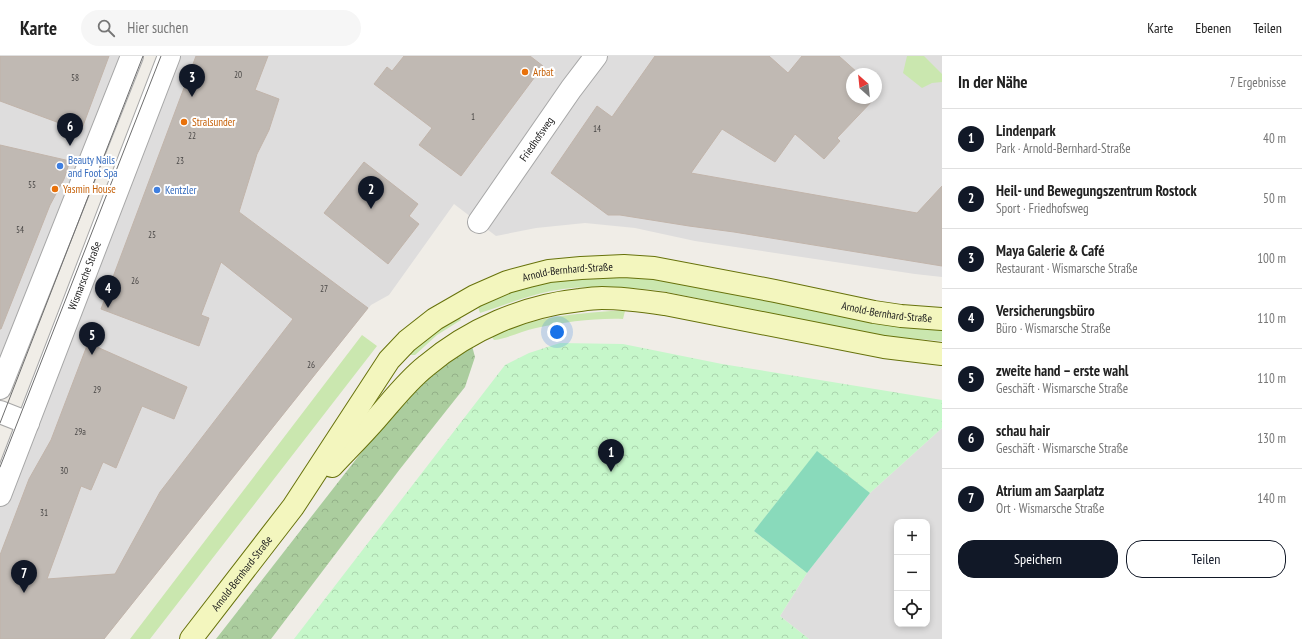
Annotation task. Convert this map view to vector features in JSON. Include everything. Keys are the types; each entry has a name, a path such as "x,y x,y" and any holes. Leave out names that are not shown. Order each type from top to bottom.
{"main road":[{"name":"Arnold-Bernhard-Straße","path":"191,639 293,507 390,360 407,340 435,319 466,301 500,285 549,271 624,266 654,268 874,312 901,316 942,319"},
{"name":"Arnold-Bernhard-Straße","path":"293,507 425,366 465,338 504,319 541,306 601,298 636,300 665,304 884,347 942,354"}],"street":[{"path":"0,388 132,56"},
{"name":"Wismarsche Straße","path":"0,495 169,56"},
{"name":"Friedhofsweg","path":"479,222 571,89 596,56"},
{"path":"0,412 28,423"}],"shaded area":[{"path":"0,56 122,56 0,365"},
{"path":"169,56 942,56 942,277 695,241 635,228 585,223 536,228 496,236 454,204 389,295 371,305 104,639 0,639 0,495"},
{"path":"942,428 942,639 809,639 780,616 807,573 870,493"}],"green space":[{"path":"907,56 924,56 942,74 942,82 932,83 922,88 903,73"},
{"path":"624,276 655,279 942,327 942,341 880,336 662,291 634,288 578,287 551,291 524,298 480,313 477,304 523,287 560,279"},
{"path":"625,311 623,319 591,320 557,324 531,329 505,338 494,340 491,336 518,326 544,319 573,314"},
{"path":"458,313 461,320 437,335 415,355 411,355 408,350"},
{"path":"362,335 377,346 150,639 130,639"},
{"path":"560,343 623,344 722,364 942,400 942,428 870,493 817,452 754,531 807,573 780,616 809,639 294,639 505,365 529,353"},
{"path":"472,346 475,357 465,387 400,469 271,639 216,639 371,440 427,379"},
{"path":"817,451 870,493 807,573 754,531"}],"building":[{"path":"0,56 109,56 81,131 0,101"},
{"path":"196,56 268,56 255,90 279,99 269,130 257,154 239,212 368,308 104,639 0,639 0,555 29,479 51,440 88,343 187,387 174,419 142,406 116,468 103,462 91,490 81,486 47,579 115,574 160,492 293,319 221,262 201,315 209,318 199,346 101,309"},
{"path":"404,56 530,56 543,66 461,176 419,145 432,128 374,84 387,67 392,71"},
{"path":"655,56 769,56 788,73 802,56 839,56 852,68 846,68 846,104 869,104 837,138 840,141 824,159 795,134 775,162 722,129 691,173 917,213 942,186 942,266 734,232 620,215 608,215 551,173 597,106 612,117"},
{"path":"0,145 70,161 64,179 50,205 1,329 0,329"},
{"path":"364,162 418,204 409,216 419,224 388,264 324,213"}],"tram line":[{"path":"0,423 143,56"},
{"path":"0,467 161,56"}],"place":[{"name":"Arbat","path":"525,72"},
{"name":"Maya Galerie & Café","path":"192,97"},
{"name":"Stralsunder","path":"184,122"},
{"name":"schau hair","path":"70,146"},
{"name":"Beauty Nails and Foot Spa","path":"60,166"},
{"name":"Yasmin House","path":"55,189"},
{"name":"Kentzler","path":"157,190"},
{"name":"Heil- und Bewegungszentrum Rostock","path":"371,209"},
{"name":"Versicherungsbüro","path":"108,308"},
{"name":"zweite hand – erste wahl","path":"92,355"},
{"name":"Lindenpark","path":"611,472"},
{"name":"Atrium am Saarplatz","path":"24,593"}]}
